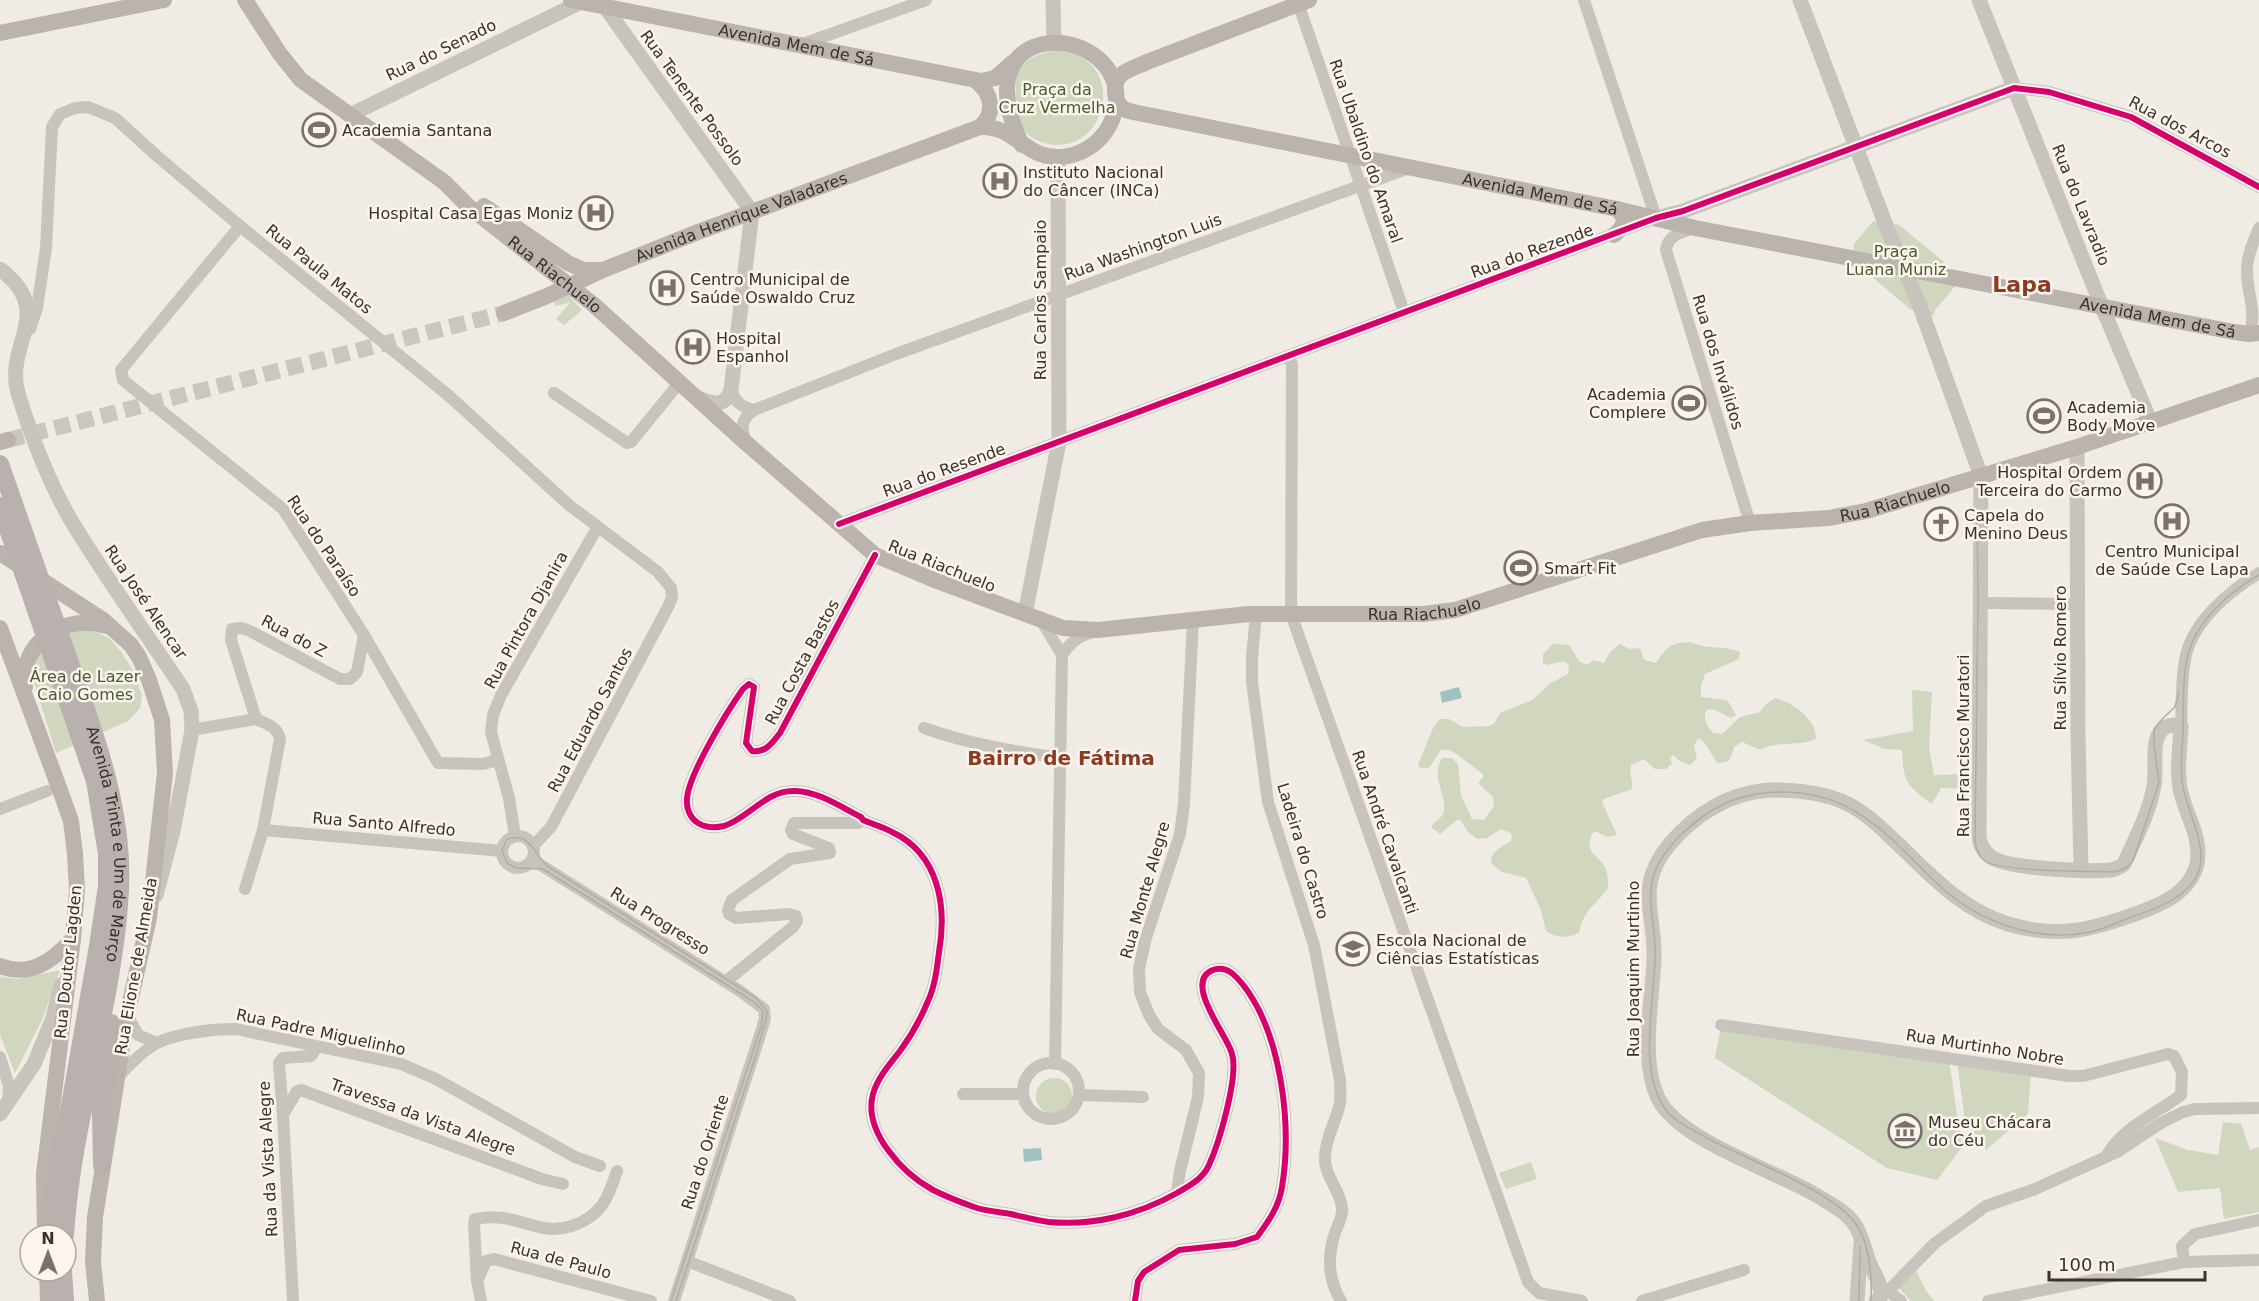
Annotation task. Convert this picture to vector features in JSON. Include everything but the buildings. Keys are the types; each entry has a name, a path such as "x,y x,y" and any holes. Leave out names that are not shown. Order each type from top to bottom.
{"main road":[{"path":"0,33 164,0"},
{"name":"Rua Riachuelo","path":"245,0 280,54 296,73 444,182 468,206 594,305 745,442 875,555 1063,628 1098,630 1228,615 1423,614 1455,610 1702,530 1750,523 1842,517 1904,500 2077,447 2259,385"},
{"name":"Avenida Mem de Sá","path":"576,1 604,2 799,45 975,80 986,81 995,78 1014,61"},
{"path":"980,127 1000,128 1035,153 1058,157 1081,152 1100,139 1107,130 1114,114 1118,79 1126,72 1301,1"},
{"path":"1022,145 1006,101 1008,76 1014,61 1033,47 1054,42 1075,45 1094,54 1108,71 1115,92"},
{"path":"975,80 986,89 991,102 989,115 980,127"},
{"name":"Avenida Mem de Sá","path":"1115,92 1123,108 1137,113 1617,209 1695,228 2102,307 2254,333"},
{"name":"Avenida Henrique Valadares","path":"504,313 603,270 980,127"},
{"path":"444,182 472,197 568,263 584,270 603,270"},
{"path":"1614,235 1623,228 1624,224 1623,217 1617,209"},
{"name":"Avenida Trinta e Um de Março","path":"0,464 89,739 107,854 107,886 50,1223"},
{"name":"Avenida Trinta e Um de Março","path":"0,506 114,807 120,852 120,890 113,961 73,1163 66,1223"},
{"name":"Rua Elione de Almeida","path":"0,553 103,620 131,645 139,657 162,720 165,773 148,918 127,1016 102,1165"},
{"path":"27,696 26,668 34,648 49,633 75,622 90,622 117,632"},
{"name":"Rua Doutor Lagden","path":"0,628 27,696 71,821 77,890 44,1174 47,1223"},
{"path":"0,966 17,970 33,969 56,957 73,939"},
{"path":"97,1301 93,1262 95,1217 102,1165 101,1112 114,998 113,961"},
{"path":"48,1283 49,1301"},
{"path":"64,1283 65,1301"}],"street":[{"path":"799,45 926,0"},
{"path":"1053,0 1054,42"},
{"path":"1584,0 1656,218"},
{"name":"Rua Francisco Muratori","path":"1800,0 1919,304 1981,476 1979,833 1981,846 1989,856 2007,863 2109,870 2124,864 2154,788 2157,739 2164,727 2181,726"},
{"name":"Rua do Lavradio","path":"1979,0 2151,423"},
{"name":"Rua do Senado","path":"350,115 576,1"},
{"name":"Rua Ubaldino do Amaral","path":"1301,1 1349,154 1404,312"},
{"name":"Rua Tenente Possolo","path":"604,2 752,212"},
{"name":"Rua do Rezende","path":"1059,442 1656,218 1683,211 2014,88"},
{"name":"Rua dos Arcos","path":"2014,88 2059,94 2131,117 2259,187"},
{"name":"Rua Paula Matos","path":"24,338 32,323 46,248 52,127 60,114 75,108 88,107 115,118 240,226 448,395 569,505 658,572 670,588 672,597 669,605"},
{"name":"Rua Carlos Sampaio","path":"1025,614 1059,442 1058,157"},
{"name":"Rua Washington Luis","path":"754,410 896,354 1410,168"},
{"path":"698,398 713,405 728,398 731,390 752,212"},
{"name":"Rua do Paraíso","path":"240,226 121,370 123,380 283,509 364,635 438,763 483,764 498,760"},
{"name":"Rua dos Inválidos","path":"1695,228 1672,236 1666,250 1750,523"},
{"path":"2254,333 2246,269 2259,228"},
{"path":"0,269 22,291 33,295 39,291"},
{"name":"Rua José Alencar","path":"22,291 27,314 15,378 44,467 74,526 183,689 191,711 192,730 173,831 148,918"},
{"name":"Rua André Cavalcanti","path":"1289,356 1292,365 1291,614 1527,1282 1539,1293 1582,1301"},
{"path":"554,393 625,443 629,443 680,382"},
{"path":"731,390 734,400 754,410 743,420 742,429 745,442"},
{"name":"Rua do Resende","path":"839,524 1059,442"},
{"name":"Rua Sílvio Romero","path":"2077,447 2080,869"},
{"name":"Rua Pintora Djanira","path":"515,836 509,798 491,732 493,715 501,695 597,528"},
{"name":"Rua Costa Bastos","path":"862,820 861,816 813,794 792,791 768,798 728,825 717,828 707,827 697,823 689,815 687,801 689,787 699,766 733,704 747,685 753,685 754,692 746,738 749,749 755,752 762,750 769,746 780,733 875,555"},
{"name":"Rua Joaquim Murtinho","path":"1882,1296 1879,1279 1870,1265 1852,1220 1838,1208 1814,1194 1692,1131 1670,1117 1659,1101 1652,1079 1647,1048 1654,949 1648,896 1655,864 1670,844 1708,808 1744,793 1767,790 1814,793 1844,802 1870,818 1945,889 1985,915 2006,923 2035,930 2068,932 2087,930 2164,902 2181,891 2192,876 2197,863 2197,843 2179,782 2184,661 2203,621 2229,595 2259,573"},
{"path":"1981,603 2078,604"},
{"name":"Rua Eduardo Santos","path":"534,845 551,827 669,605"},
{"name":"Ladeira do Castro","path":"1256,614 1252,681 1268,802 1314,945 1340,1080 1340,1101 1325,1160 1327,1171 1342,1204 1341,1218 1332,1243 1329,1261 1331,1281 1341,1301"},
{"path":"1041,620 1062,656"},
{"name":"Rua Monte Alegre","path":"1178,1192 1180,1171 1198,1097 1199,1072 1186,1050 1158,1029 1149,1015 1140,992 1139,969 1145,941 1180,834 1185,793 1193,620"},
{"name":"Rua do Z","path":"255,719 231,640 232,629 242,628 250,631 340,679 350,679 357,672 364,635"},
{"path":"1055,1064 1062,656 1067,647 1080,636 1098,630"},
{"path":"192,730 255,719 272,726 278,732 280,739 262,830 245,889"},
{"path":"924,728 959,740 997,749 1061,758"},
{"path":"0,809 47,791"},
{"path":"725,982 793,927 797,921 796,916 789,914 736,918 729,914 728,910 732,900 790,859 830,853 829,848 793,834 791,830 794,823 858,823 862,820 894,832 923,856 933,872 940,891 942,908 941,942 930,999 913,1031 887,1065 873,1094 872,1118 882,1144 899,1163 931,1189 976,1208 1048,1222 1085,1222 1115,1218 1157,1205 1194,1184 1209,1167 1227,1106 1233,1076 1233,1055 1209,1009 1203,994 1202,982 1211,971 1229,970 1247,990 1267,1024 1280,1078 1286,1122 1283,1185 1279,1201 1257,1238 1235,1244 1179,1250 1156,1263 1144,1272 1138,1281 1135,1301"},
{"name":"Rua Santo Alfredo","path":"262,830 502,851"},
{"path":"515,836 526,837 534,845 533,860 526,867 516,868 505,862 502,851 505,842 515,836"},
{"name":"Rua Progresso","path":"533,860 752,999 764,1009 765,1013"},
{"path":"4,1107 25,1079 44,1041 53,1018 73,939"},
{"name":"Rua do Oriente","path":"674,1301 759,1038 765,1013"},
{"path":"127,1016 138,1035 157,1043"},
{"name":"Rua Murtinho Nobre","path":"1721,1025 2069,1077 2083,1076 2168,1054 2174,1056 2182,1072 2181,1095 2143,1120 2114,1145 2106,1157"},
{"name":"Rua Padre Miguelinho","path":"116,1079 157,1043 195,1032 236,1029 401,1064 436,1079 575,1157 600,1166"},
{"name":"Rua da Vista Alegre","path":"293,1301 284,1115 279,1062 283,1058 311,1056 317,1047"},
{"path":"0,1057 9,1086 4,1107"},
{"path":"1055,1064 1063,1066 1075,1076 1079,1095 1074,1108 1067,1114 1050,1119 1034,1114 1028,1107 1023,1094 1024,1082 1036,1067 1055,1064"},
{"name":"Travessa da Vista Alegre","path":"284,1115 297,1092 301,1090 542,1179 563,1184"},
{"path":"963,1094 1023,1094"},
{"path":"1079,1095 1143,1097"},
{"path":"1882,1296 1935,1243 1974,1214 1994,1203 2035,1189 2106,1157 2161,1123 2188,1110 2259,1108"},
{"path":"481,1301 477,1281 474,1221 477,1218 509,1217 554,1230 578,1224 591,1217 604,1204 617,1171"},
{"path":"2184,1262 2182,1246 2194,1234 2259,1220"},
{"path":"1857,1301 1862,1241"},
{"name":"Rua de Paulo","path":"477,1281 486,1262 494,1259 651,1301"},
{"path":"1988,1301 2184,1262 2259,1260"},
{"path":"687,1261 790,1301"},
{"path":"1642,1301 1744,1270"},
{"path":"1882,1296 1901,1301"}],"green space":[{"name":"Praça da Cruz Vermelha","path":"1056,50 1079,56 1088,62 1095,69 1103,87 1102,108 1093,127 1074,142 1063,145 1041,142 1030,136 1022,128 1014,111 1016,76 1021,67 1035,56"},
{"name":"Praça Luana Muniz","path":"1873,221 1899,225 1944,262 1956,285 1935,310 1934,315 1929,317 1910,309 1853,261 1854,244"},
{"path":"564,291 582,310 564,325 556,319 571,302 556,306 552,296"},
{"name":"Área de Lazer Caio Gomes","path":"72,631 97,632 110,639 122,653 135,674 142,696 140,708 128,721 56,753 34,682 36,659 42,648"},
{"path":"1691,642 1740,652 1739,659 1705,674 1701,686 1701,697 1726,700 1736,715 1731,718 1713,709 1706,710 1706,722 1713,733 1722,734 1740,717 1760,712 1766,704 1776,698 1803,713 1812,725 1816,739 1802,743 1774,745 1761,750 1742,742 1734,747 1729,760 1717,763 1704,742 1698,738 1694,746 1697,758 1690,765 1678,760 1674,755 1670,758 1672,764 1666,769 1655,769 1644,759 1631,765 1632,789 1604,799 1602,802 1617,835 1607,837 1595,831 1590,839 1591,850 1605,869 1608,888 1587,913 1579,933 1562,937 1550,934 1546,931 1541,910 1526,878 1502,872 1491,863 1495,852 1511,841 1510,833 1501,829 1487,838 1477,839 1467,831 1461,820 1457,820 1440,834 1432,828 1444,812 1438,779 1442,758 1452,758 1458,764 1461,795 1472,819 1484,820 1494,806 1493,797 1478,783 1483,774 1455,753 1441,750 1429,768 1420,768 1418,765 1434,726 1440,719 1449,719 1463,727 1489,726 1494,724 1500,713 1532,700 1551,683 1568,674 1569,665 1564,661 1548,665 1543,663 1543,654 1553,644 1569,645 1579,661 1587,665 1594,660 1604,663 1610,652 1620,644 1630,649 1640,648 1644,660 1656,663 1670,646"},
{"path":"1912,690 1932,692 1929,748 1934,775 1972,774 1973,789 1941,788 1932,804 1912,787 1905,777 1902,750 1884,749 1863,740 1913,731"},
{"path":"60,970 42,1020 15,1073 0,1035 0,977 18,979"},
{"path":"1721,1026 1949,1060 1962,1147 1937,1180 1887,1168 1715,1058"},
{"path":"1957,1061 2031,1071 2028,1114 1986,1150 1965,1121"},
{"path":"1054,1078 1066,1084 1072,1096 1066,1108 1054,1114 1042,1108 1036,1096 1042,1084"},
{"path":"2223,1122 2241,1124 2250,1150 2259,1147 2259,1212 2224,1219 2220,1188 2178,1192 2155,1138 2188,1150 2218,1155"},
{"path":"1531,1162 1537,1179 1506,1189 1499,1173"},
{"path":"1915,1268 1925,1289 1934,1301 1911,1301 1896,1285"}],"water":[{"path":"1459,687 1462,698 1442,703 1440,692"},
{"path":"1041,1148 1042,1160 1024,1162 1023,1149"}],"tunnel":[{"path":"8,440 504,313"}],"tram line":[{"path":"1977,511 1975,841 1978,852 1985,861 2009,867 2067,871 2115,872 2126,868 2133,861 2159,783 2154,730 2175,707 2179,692"},
{"path":"1871,1301 1871,1273 1866,1244 1858,1227 1847,1214 1810,1188 1682,1124 1668,1113 1657,1093 1650,1056 1655,959 1651,896 1656,870 1664,855 1690,826 1733,800 1765,793 1800,793 1823,797 1862,815 1957,900 1974,911 2012,927 2051,935 2071,935 2109,926 2163,905 2190,886 2198,872 2201,858 2200,843 2181,775 2187,659 2197,633 2214,610 2236,590 2259,575"},
{"path":"671,1301 761,1027 763,1011 754,1002 543,869 516,868 507,863 502,850 507,839 521,838 526,841 547,866 756,998 767,1011 756,1055 676,1301"},
{"path":"1859,1301 1860,1246"}],"cycle path":[{"path":"839,524 1656,218 1683,211 2014,88 2049,92 2131,117 2259,187"},
{"path":"875,555 780,733 761,750 752,751 746,743 754,687 749,684 743,689 728,712 701,759 689,788 688,809 695,821 701,825 721,827 733,822 774,795 802,791 828,800 863,820 892,832 908,842 920,854 930,868 940,900 941,935 935,977 930,995 915,1027 878,1082 871,1108 879,1136 888,1150 909,1173 933,1190 978,1208 1049,1222 1099,1220 1131,1213 1162,1201 1199,1178 1209,1165 1218,1141 1233,1078 1232,1054 1209,1010 1202,986 1205,976 1218,969 1227,970 1238,979 1257,1006 1275,1055 1281,1082 1286,1137 1285,1163 1276,1208 1257,1237 1235,1244 1179,1250 1144,1272 1138,1281 1135,1301"}],"place":[{"name":"Academia Santana","path":"319,130"},
{"name":"Instituto Nacional do Câncer (INCa)","path":"1000,181"},
{"name":"Hospital Casa Egas Moniz","path":"596,213"},
{"name":"Centro Municipal de Saúde Oswaldo Cruz","path":"667,288"},
{"name":"Hospital Espanhol","path":"693,347"},
{"name":"Academia Complere","path":"1689,403"},
{"name":"Academia Body Move","path":"2044,416"},
{"name":"Hospital Ordem Terceira do Carmo","path":"2145,481"},
{"name":"Centro Municipal de Saúde Cse Lapa","path":"2172,521"},
{"name":"Capela do Menino Deus","path":"1941,524"},
{"name":"Smart Fit","path":"1521,568"},
{"name":"Escola Nacional de Ciências Estatísticas","path":"1353,949"},
{"name":"Museu Chácara do Céu","path":"1905,1131"}],"district":[{"name":"Lapa","path":"2022,284"},
{"name":"Bairro de Fátima","path":"1061,758"}]}
